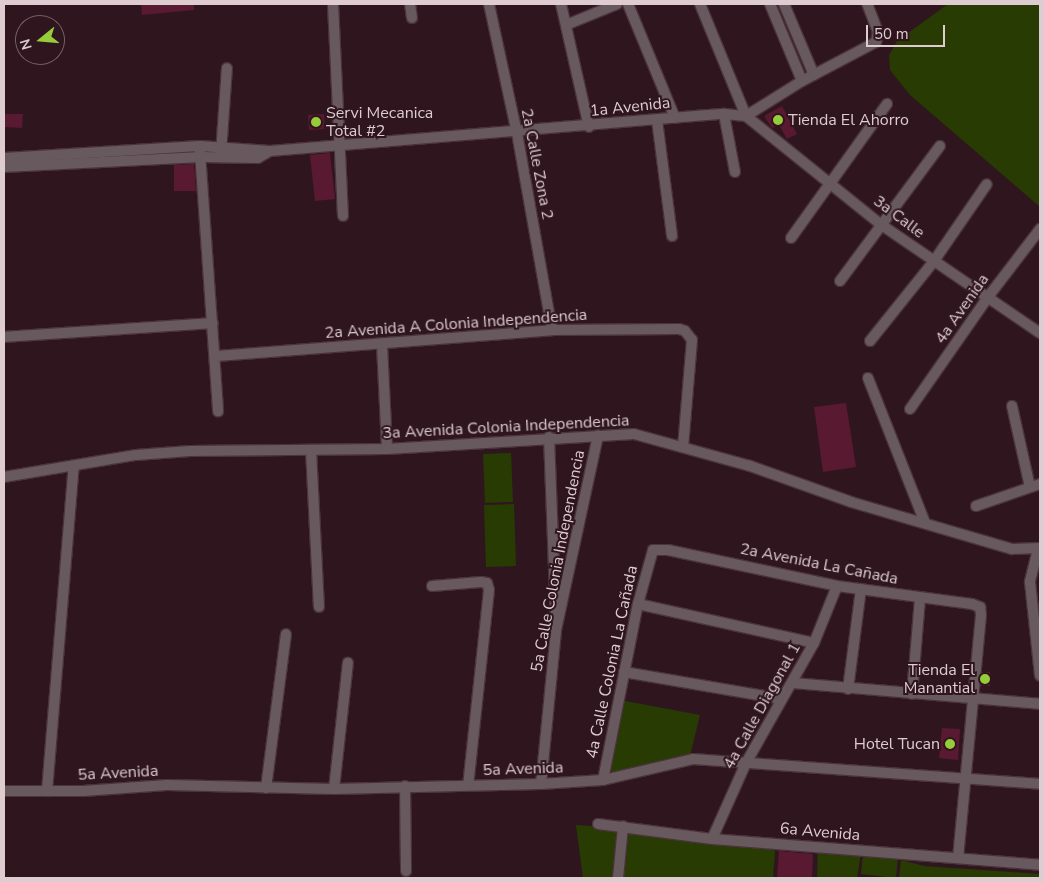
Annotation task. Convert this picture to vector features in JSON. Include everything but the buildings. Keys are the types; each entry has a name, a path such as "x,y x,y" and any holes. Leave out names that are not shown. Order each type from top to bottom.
{"street":[{"path":"333,4 343,216"},
{"path":"410,4 412,18"},
{"name":"2a Calle Zona 2","path":"488,4 517,133 552,330"},
{"path":"561,4 589,126"},
{"path":"566,25 617,4"},
{"path":"628,4 675,118"},
{"path":"700,4 746,116 802,81 876,42 878,32 868,4"},
{"path":"770,4 802,81"},
{"path":"784,4 814,76"},
{"path":"221,152 227,68"},
{"path":"791,238 887,104"},
{"path":"724,114 735,172"},
{"name":"1a Avenida","path":"221,152 270,151 517,133 724,114 746,116"},
{"name":"3a Calle","path":"746,116 883,226 1040,333"},
{"path":"657,120 672,236"},
{"path":"4,158 200,146 221,152"},
{"path":"200,146 216,356 218,410"},
{"path":"840,281 883,226 940,146"},
{"path":"4,167 201,157 221,152"},
{"path":"870,341 934,261 987,184"},
{"name":"4a Avenida","path":"910,409 988,297 1040,229"},
{"path":"4,337 213,323"},
{"name":"2a Avenida A Colonia Independencia","path":"216,356 382,345 552,330 679,328 685,331 692,340 683,447"},
{"path":"382,345 387,448"},
{"path":"868,378 925,523"},
{"path":"1012,406 1030,487"},
{"name":"3a Avenida Colonia Independencia","path":"4,477 136,455 190,450 387,448 549,437 634,434 683,447 925,523 1024,550 1039,548"},
{"name":"5a Calle Colonia Independencia","path":"541,784 556,630 598,435"},
{"path":"549,437 556,630"},
{"path":"311,450 319,608"},
{"path":"47,790 74,466"},
{"path":"976,506 1040,484"},
{"path":"1039,548 1030,582 1038,625 1040,675"},
{"name":"2a Avenida La Cañada","path":"654,550 668,550 837,586 980,607 972,699"},
{"name":"4a Calle Colonia La Cañada","path":"603,780 638,604 654,550"},
{"path":"432,586 481,582 487,583 490,590 468,785"},
{"name":"4a Calle Diagonal 1","path":"712,839 746,763 814,643 837,586"},
{"path":"848,689 861,589"},
{"path":"912,694 920,598"},
{"path":"638,604 814,643"},
{"path":"266,788 286,634"},
{"path":"334,789 348,663"},
{"path":"624,672 782,699"},
{"path":"792,683 1040,704"},
{"path":"958,858 972,699"},
{"name":"5a Avenida","path":"4,791 167,785 334,789 541,784 603,780 693,759 964,777 1040,784"},
{"path":"405,786 406,871"},
{"name":"6a Avenida","path":"598,824 712,839 1040,865"},
{"path":"618,878 622,826"}],"green space":[{"path":"948,4 1040,4 1040,207 910,95 890,70 889,55 897,41"},
{"path":"511,453 513,502 485,503 483,454"},
{"path":"514,504 516,566 486,567 484,505"},
{"path":"620,700 700,715 690,756 605,778"},
{"path":"576,825 776,838 773,878 583,878"},
{"path":"818,842 862,846 857,878 817,878"},
{"path":"863,854 898,857 896,878 861,874"},
{"path":"901,860 924,866 1040,874 1040,878 899,878"}],"place":[{"name":"Tienda El Ahorro","path":"778,120"},
{"name":"Servi Mecanica Total #2","path":"316,122"},
{"name":"Tienda El Manantial","path":"985,679"},
{"name":"Hotel Tucan","path":"950,744"}]}
